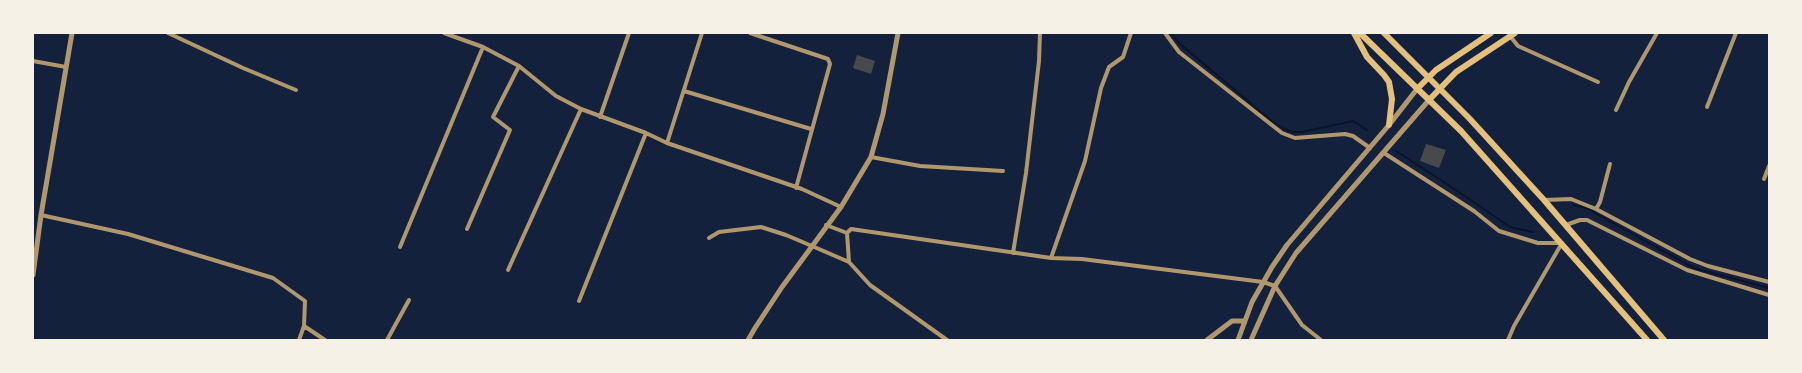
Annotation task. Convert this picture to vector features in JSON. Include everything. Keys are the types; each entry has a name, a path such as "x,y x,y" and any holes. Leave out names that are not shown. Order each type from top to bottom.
{"highway":[{"path":"1354,33 1367,57 1389,82 1392,100 1389,125"},
{"path":"1360,33 1461,131 1647,340"},
{"path":"1384,33 1469,118 1544,200 1664,340"},
{"path":"1417,89 1436,70 1491,33"},
{"path":"1429,100 1456,72 1512,35"}],"street":[{"path":"33,275 41,215 72,33"},
{"path":"168,33 243,68 296,90"},
{"path":"444,33 483,47 519,66 556,96 581,110 646,133 667,143 796,188 841,207"},
{"path":"600,117 629,33"},
{"path":"667,143 702,33"},
{"path":"750,33 828,59 830,64 796,188"},
{"path":"748,340 754,328 826,224 841,207 872,157 883,114 898,33"},
{"path":"1013,253 1026,173 1039,61 1040,33"},
{"path":"1051,258 1085,161 1101,88 1109,67 1123,57 1131,33"},
{"path":"1165,33 1179,52 1282,133 1295,138 1345,134 1353,136 1370,148"},
{"path":"1616,110 1629,82 1657,33"},
{"path":"1708,107 1736,33"},
{"path":"1512,35 1518,46 1598,82"},
{"path":"400,247 483,47"},
{"path":"33,61 66,68"},
{"path":"467,229 510,130 492,117 519,66"},
{"path":"1238,340 1252,302 1287,245 1370,148 1417,89"},
{"path":"684,91 811,130"},
{"path":"1251,340 1275,286 1296,253 1429,100"},
{"path":"508,270 581,110"},
{"path":"579,301 646,133"},
{"path":"1384,153 1474,211 1500,231 1538,243 1562,243 1538,287 1514,326 1508,340"},
{"path":"872,157 920,166 1003,171"},
{"path":"1596,209 1600,202 1610,164"},
{"path":"1764,179 1769,166"},
{"path":"1544,200 1571,198 1596,209 1690,259 1708,266 1769,282"},
{"path":"41,215 128,234 273,278 305,301 304,326 299,340"},
{"path":"1566,225 1580,220 1587,220 1687,270 1769,295"},
{"path":"826,224 846,233"},
{"path":"709,238 719,232 761,227 786,235 812,246 849,262 870,285 947,340"},
{"path":"846,233 851,229 1051,258 1090,260 1263,282 1275,286 1302,325 1321,340"},
{"path":"846,233 849,262"},
{"path":"387,340 409,300"},
{"path":"1207,340 1232,321 1245,321"},
{"path":"304,326 325,340"}],"building":[{"path":"857,55 875,61 871,74 853,68"},
{"path":"1426,144 1446,150 1439,168 1420,161"}],"waterway":[{"path":"1171,33 1178,42 1274,123 1283,128 1292,132 1302,132 1353,121 1367,130"},
{"path":"1396,151 1510,227 1533,232"},
{"path":"1573,205 1586,208 1694,268 1769,288"}]}
